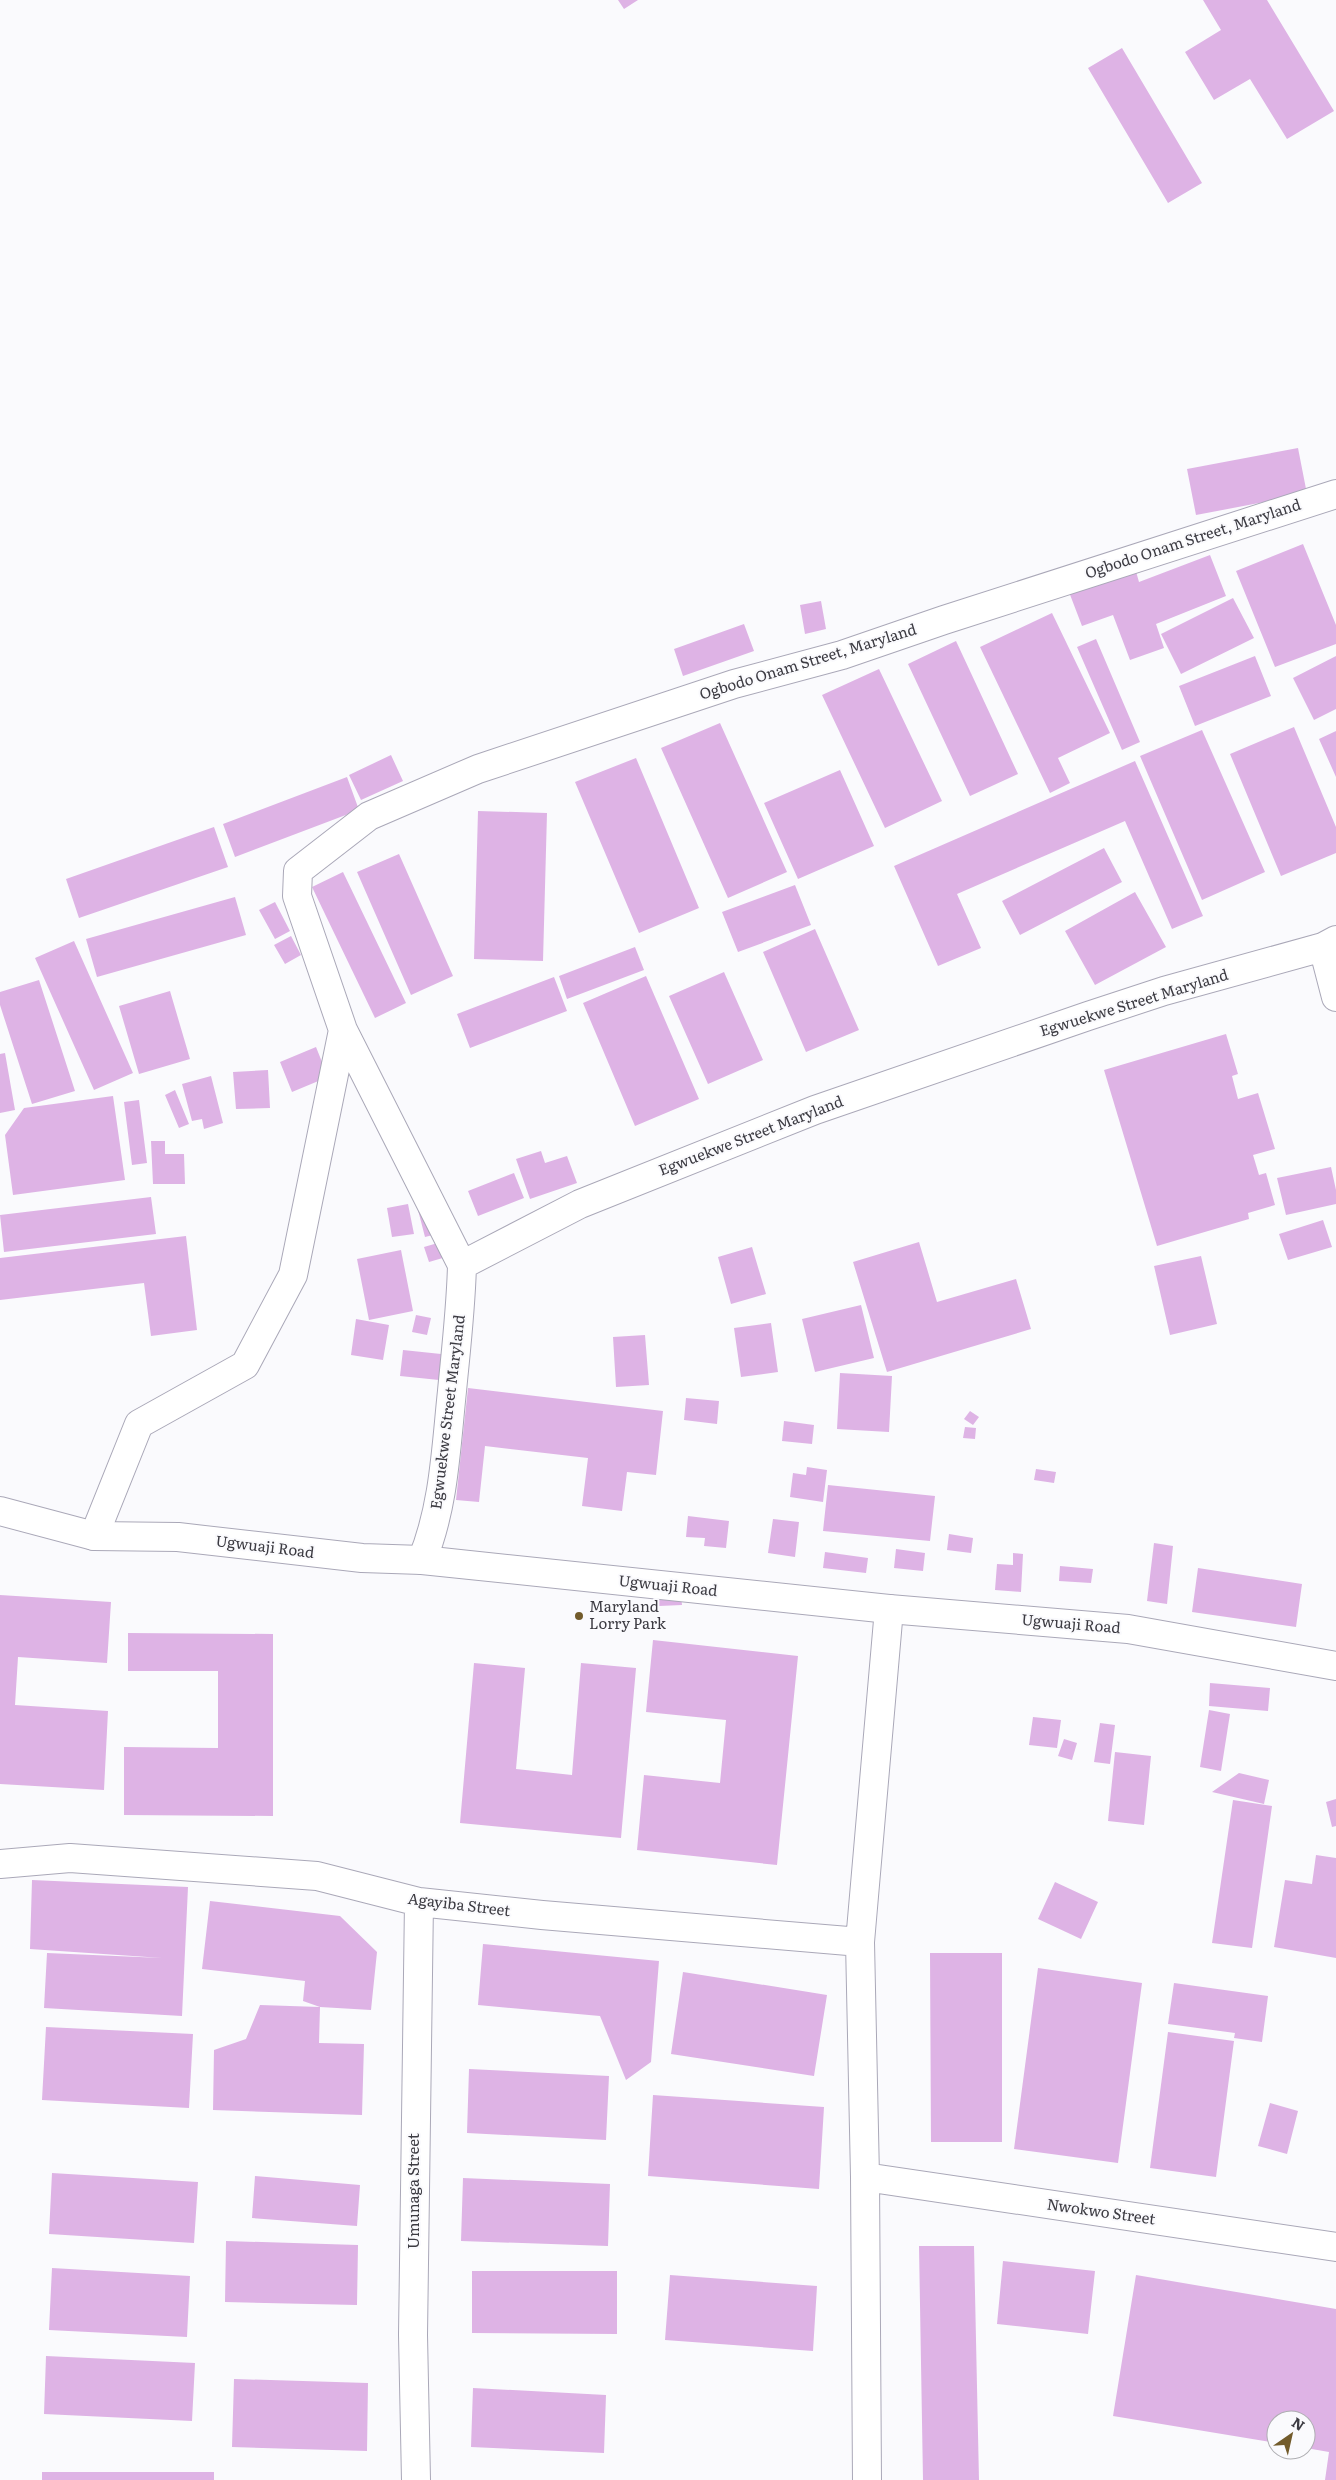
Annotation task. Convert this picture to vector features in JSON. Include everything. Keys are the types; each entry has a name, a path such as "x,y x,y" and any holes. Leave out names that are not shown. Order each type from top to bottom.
{"street":[{"name":"Ogbodo Onam Street, Maryland","path":"343,1030 298,896 298,871 369,816 478,769 734,684 842,655 953,616 1336,494"},
{"path":"1329,943 1336,997"},
{"name":"Egwuekwe Street Maryland","path":"422,1560 433,1534 446,1455 461,1304 462,1265 580,1204 815,1110 1096,1013 1164,991 1329,943"},
{"path":"343,1030 462,1265"},
{"path":"94,1536 139,1424 245,1365 293,1275 343,1030"},
{"name":"Ugwuaji Road","path":"0,1511 94,1536 178,1537 362,1558 422,1560 889,1609 1128,1629 1336,1666"},
{"path":"867,2480 865,2177 860,1942 889,1609"},
{"name":"Agayiba Street","path":"0,1864 70,1858 317,1876 419,1902 542,1916 860,1942"},
{"name":"Umunaga Street","path":"416,2480 413,2335 419,1902"},
{"name":"Nwokwo Street","path":"865,2177 1336,2247"}],"building":[{"path":"618,0 638,0 624,9"},
{"path":"1203,0 1267,0 1334,111 1287,139 1250,79 1214,100 1185,52 1221,30"},
{"path":"1122,48 1202,183 1168,203 1088,68"},
{"path":"1298,448 1307,494 1196,515 1187,469"},
{"path":"1303,544 1336,625 1336,644 1275,667 1236,571"},
{"path":"1210,555 1226,596 1156,624 1164,648 1130,660 1113,615 1082,626 1069,592 1135,568 1139,582"},
{"path":"1233,598 1254,638 1181,674 1161,634"},
{"path":"821,601 826,629 805,634 800,605"},
{"path":"1052,613 1110,733 1058,758 1070,783 1050,793 980,647"},
{"path":"744,624 754,651 683,676 674,649"},
{"path":"1096,639 1140,742 1122,750 1077,647"},
{"path":"956,641 1018,774 970,796 908,664"},
{"path":"1255,656 1271,696 1195,726 1179,686"},
{"path":"1336,656 1336,709 1314,720 1293,678"},
{"path":"879,669 942,801 885,828 822,695"},
{"path":"720,723 787,872 728,898 661,748"},
{"path":"1294,727 1336,827 1336,853 1281,876 1230,754"},
{"path":"1202,730 1265,872 1202,900 1140,756"},
{"path":"1336,731 1336,777 1319,739"},
{"path":"391,755 403,781 361,800 349,775"},
{"path":"636,758 699,908 639,933 575,782"},
{"path":"1135,761 1203,916 1172,929 1125,821 957,894 981,948 938,966 894,866"},
{"path":"840,770 874,846 798,879 764,803"},
{"path":"347,777 359,810 235,857 223,824"},
{"path":"478,811 547,813 543,961 474,959"},
{"path":"214,827 228,867 79,918 66,879"},
{"path":"1104,848 1122,882 1020,935 1002,901"},
{"path":"399,854 453,976 411,995 357,872"},
{"path":"343,872 406,1003 375,1018 312,887"},
{"path":"795,885 811,925 738,952 722,912"},
{"path":"1135,892 1166,947 1095,985 1065,931"},
{"path":"235,897 246,935 97,977 86,939"},
{"path":"275,902 290,931 275,939 259,910"},
{"path":"815,929 859,1030 806,1052 763,952"},
{"path":"291,936 301,955 285,964 274,945"},
{"path":"74,941 133,1073 94,1090 35,958"},
{"path":"635,947 644,970 567,999 559,976"},
{"path":"724,972 763,1060 708,1084 669,996"},
{"path":"646,976 699,1099 635,1126 583,1003"},
{"path":"554,977 567,1011 470,1048 457,1014"},
{"path":"39,980 75,1091 32,1104 0,1005 0,992"},
{"path":"170,991 190,1059 139,1074 119,1006"},
{"path":"1226,1034 1238,1074 1232,1076 1238,1099 1258,1093 1275,1149 1253,1155 1259,1175 1266,1173 1275,1205 1248,1213 1249,1219 1157,1246 1104,1070"},
{"path":"316,1047 328,1077 292,1092 280,1062"},
{"path":"5,1053 15,1110 0,1113 0,1054"},
{"path":"268,1070 270,1108 236,1109 233,1072"},
{"path":"211,1076 223,1123 204,1129 202,1119 192,1121 182,1084"},
{"path":"175,1090 189,1124 179,1128 165,1095"},
{"path":"113,1096 125,1180 13,1195 5,1135 24,1108"},
{"path":"139,1100 147,1163 132,1165 124,1102"},
{"path":"151,1141 165,1141 165,1154 184,1154 185,1184 153,1184"},
{"path":"541,1151 545,1163 567,1156 577,1183 530,1199 516,1159"},
{"path":"1331,1167 1336,1190 1336,1204 1286,1215 1277,1178"},
{"path":"514,1173 524,1198 478,1216 468,1191"},
{"path":"151,1197 156,1234 4,1252 0,1215"},
{"path":"408,1204 414,1234 392,1237 387,1208"},
{"path":"427,1207 433,1235 425,1237 418,1210"},
{"path":"1323,1220 1332,1247 1288,1260 1279,1234"},
{"path":"186,1236 197,1330 151,1336 144,1283 0,1300 0,1258"},
{"path":"448,1240 453,1255 429,1262 424,1247"},
{"path":"919,1242 937,1302 1016,1279 1031,1329 887,1372 853,1262"},
{"path":"752,1247 766,1294 731,1304 718,1257"},
{"path":"401,1250 413,1311 369,1320 357,1259"},
{"path":"1201,1256 1217,1324 1170,1335 1154,1266"},
{"path":"861,1305 874,1358 815,1372 802,1319"},
{"path":"416,1315 431,1318 427,1335 412,1332"},
{"path":"356,1319 389,1325 383,1360 351,1355"},
{"path":"771,1323 778,1372 741,1377 734,1328"},
{"path":"645,1335 649,1385 616,1387 613,1337"},
{"path":"403,1350 441,1354 439,1380 400,1376"},
{"path":"840,1373 892,1376 889,1432 837,1429"},
{"path":"468,1388 663,1411 656,1475 627,1472 622,1511 582,1506 588,1458 485,1446 479,1502 456,1500"},
{"path":"686,1398 719,1401 717,1424 684,1420"},
{"path":"970,1411 979,1417 973,1425 964,1419"},
{"path":"784,1421 814,1425 812,1444 782,1441"},
{"path":"965,1427 976,1428 975,1439 963,1438"},
{"path":"807,1467 827,1470 823,1502 790,1497 793,1473 806,1475"},
{"path":"1036,1469 1056,1472 1054,1483 1034,1480"},
{"path":"828,1485 935,1496 930,1541 823,1531"},
{"path":"688,1516 729,1521 726,1548 704,1546 705,1538 686,1537"},
{"path":"773,1519 799,1522 795,1557 768,1553"},
{"path":"949,1534 973,1538 971,1553 947,1550"},
{"path":"1154,1543 1173,1546 1167,1604 1147,1601"},
{"path":"896,1549 925,1553 923,1571 894,1568"},
{"path":"825,1552 868,1558 866,1573 823,1568"},
{"path":"1013,1553 1023,1554 1021,1592 995,1590 997,1564 1013,1565"},
{"path":"1060,1566 1093,1569 1091,1583 1059,1581"},
{"path":"1198,1568 1302,1584 1296,1627 1192,1612"},
{"path":"0,1595 111,1602 107,1663 18,1657 15,1705 108,1711 104,1790 0,1784"},
{"path":"659,1596 681,1596 682,1605 659,1606"},
{"path":"128,1633 273,1634 273,1816 124,1815 124,1747 218,1748 218,1671 128,1671"},
{"path":"653,1640 798,1656 777,1865 637,1850 644,1775 720,1783 726,1720 646,1712"},
{"path":"474,1663 525,1668 516,1769 572,1775 581,1663 636,1668 621,1838 460,1823"},
{"path":"1210,1683 1270,1688 1268,1711 1209,1706"},
{"path":"1209,1710 1230,1714 1221,1771 1200,1767"},
{"path":"1033,1717 1061,1720 1057,1748 1029,1745"},
{"path":"1100,1723 1115,1725 1110,1764 1094,1762"},
{"path":"1064,1739 1077,1743 1072,1760 1058,1756"},
{"path":"1115,1752 1151,1756 1144,1825 1108,1821"},
{"path":"1239,1773 1269,1780 1264,1804 1212,1792"},
{"path":"1336,1799 1336,1826 1332,1827 1326,1802"},
{"path":"1233,1800 1272,1806 1252,1948 1212,1943"},
{"path":"1316,1855 1336,1858 1336,1958 1274,1947 1285,1880 1312,1884"},
{"path":"32,1880 188,1887 182,2016 44,2008 47,1953 162,1958 30,1949"},
{"path":"1055,1882 1098,1902 1081,1939 1038,1919"},
{"path":"210,1901 340,1916 377,1952 371,2010 320,2007 303,2001 305,1981 202,1969"},
{"path":"483,1944 659,1961 651,2062 626,2080 600,2016 478,2005"},
{"path":"930,1953 1002,1953 1002,2142 931,2142"},
{"path":"1038,1968 1142,1983 1118,2163 1014,2149"},
{"path":"683,1972 827,1995 814,2076 671,2054"},
{"path":"1174,1983 1268,1996 1262,2042 1234,2038 1235,2033 1168,2024"},
{"path":"260,2005 320,2007 319,2043 364,2044 362,2115 213,2110 214,2050 246,2039"},
{"path":"46,2027 193,2034 189,2108 42,2100"},
{"path":"1168,2032 1234,2041 1216,2177 1150,2168"},
{"path":"469,2069 609,2076 606,2140 467,2133"},
{"path":"653,2095 824,2107 819,2189 648,2176"},
{"path":"1270,2103 1298,2111 1287,2154 1258,2146"},
{"path":"52,2173 198,2182 194,2243 49,2234"},
{"path":"255,2176 360,2185 357,2226 252,2218"},
{"path":"463,2178 610,2184 608,2246 461,2241"},
{"path":"226,2241 358,2245 357,2305 225,2302"},
{"path":"919,2246 974,2246 979,2480 923,2480"},
{"path":"1003,2261 1095,2271 1088,2334 997,2324"},
{"path":"52,2268 190,2276 187,2337 49,2330"},
{"path":"472,2271 617,2271 617,2334 472,2333"},
{"path":"670,2275 817,2286 813,2351 665,2340"},
{"path":"1136,2275 1336,2309 1336,2480 1325,2480 1329,2452 1316,2450 1316,2410 1266,2410 1266,2441 1113,2416"},
{"path":"46,2356 195,2363 192,2421 44,2414"},
{"path":"234,2379 368,2383 367,2451 232,2447"},
{"path":"473,2388 606,2395 604,2453 471,2447"},
{"path":"42,2472 214,2472 214,2480 42,2480"}],"place":[{"name":"Maryland Lorry Park","path":"579,1616"}]}
